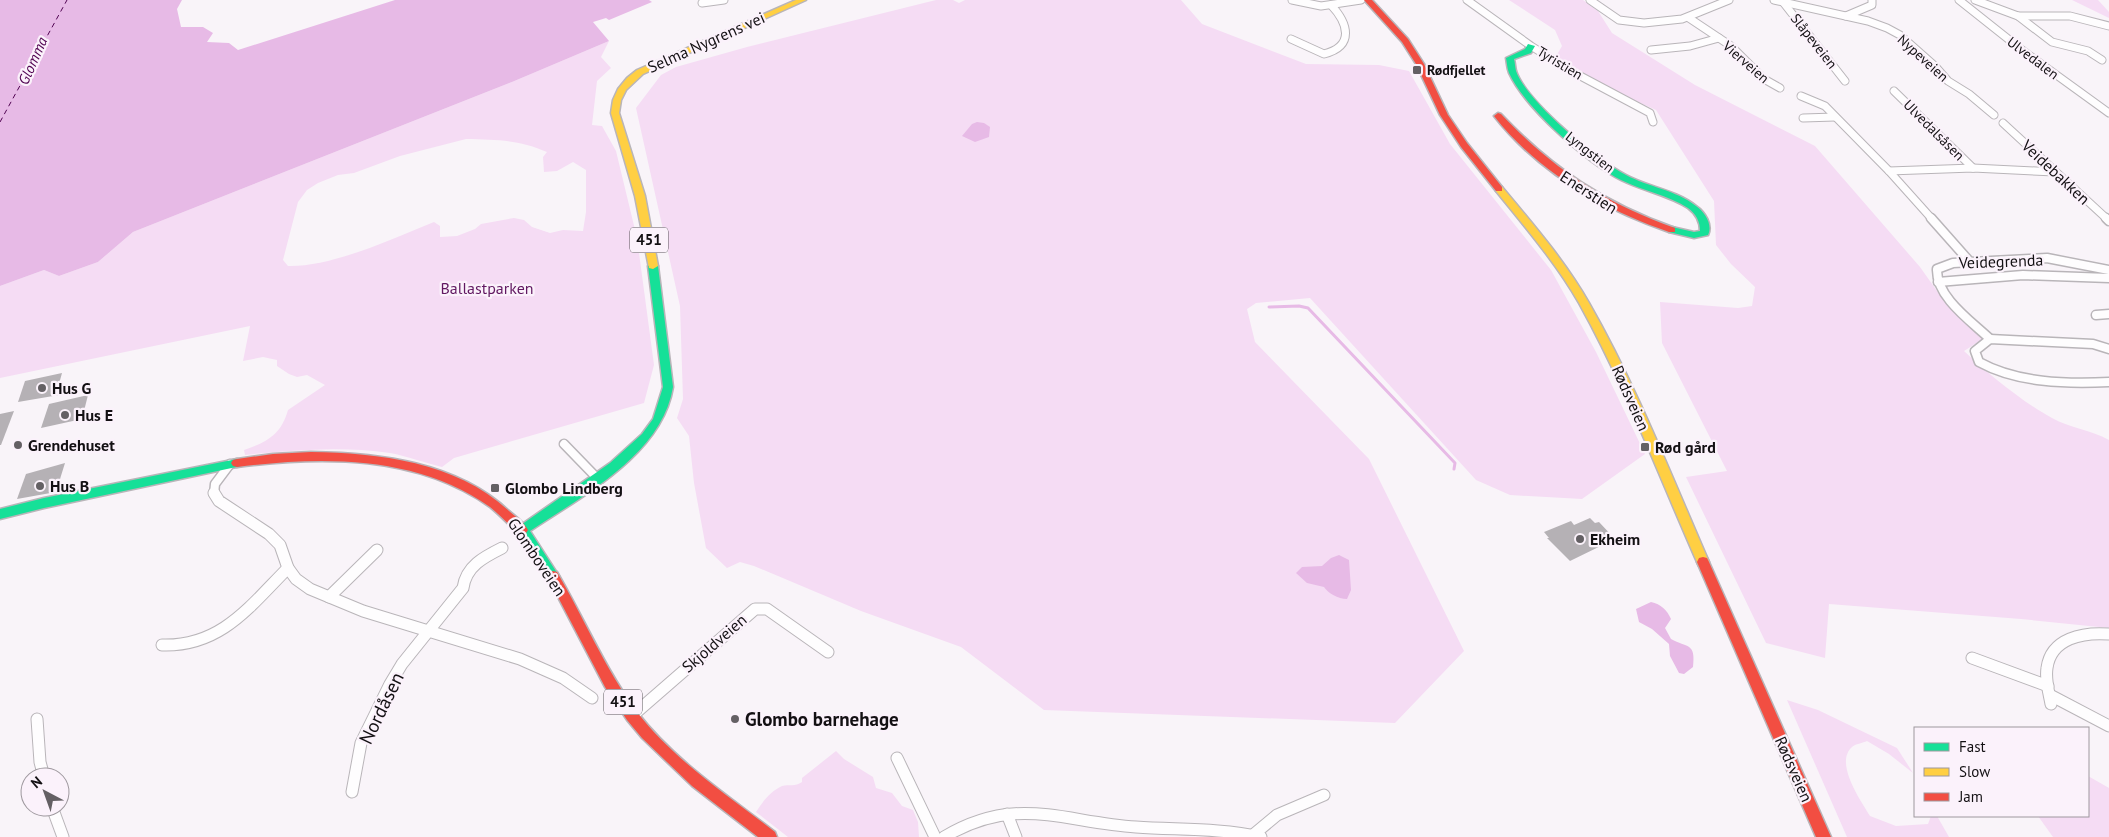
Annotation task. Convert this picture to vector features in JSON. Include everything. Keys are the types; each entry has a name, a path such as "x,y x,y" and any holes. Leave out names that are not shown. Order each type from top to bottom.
{"street":[{"path":"702,3 724,0"},
{"name":"Selma Nygrens vei","path":"522,530 627,456 655,425 665,405 668,387 651,249 640,196 615,113 615,102 619,92 631,78 657,62 802,0"},
{"path":"1292,0 1314,5 1331,5 1361,0"},
{"name":"Rødsveien","path":"1368,0 1405,41 1420,64 1444,115 1464,145 1558,262 1584,303 1622,378 1824,837"},
{"name":"Tyristien","path":"1467,0 1531,46 1571,71 1650,113 1653,122"},
{"path":"1590,0 1613,17 1624,21 1660,22 1689,18 1708,7 1729,0"},
{"path":"1774,0 1846,16 1868,8 1872,5 1872,0"},
{"path":"1959,0 1964,0"},
{"name":"Ulvedalen","path":"1959,0 2022,50 2109,113"},
{"path":"1975,0 2018,16 2046,40 2088,51 2102,60"},
{"name":"Slåpeveien","path":"1783,2 1845,81"},
{"path":"1291,38 1324,54 1342,42 1347,36 1347,31 1341,16 1331,5"},
{"name":"Nypeveien","path":"1846,16 1868,22 1900,35 1935,66 1948,81 1969,94 1994,115"},
{"path":"2018,16 2070,16 2109,26"},
{"name":"Vierveien","path":"1689,18 1740,54 1764,79 1780,88"},
{"path":"1652,50 1690,46 1719,38"},
{"name":"Lyngstien","path":"1531,46 1528,51 1510,58 1509,62 1512,72 1519,84 1566,134 1609,169 1680,200 1696,211 1706,228 1705,232 1700,236"},
{"name":"Ulvedalsåsen","path":"1894,91 1974,168"},
{"path":"1801,96 1825,106 1889,170 1970,262"},
{"name":"Enerstien","path":"1498,116 1520,142 1538,157 1604,203 1649,224 1700,236"},
{"path":"1804,118 1835,116"},
{"name":"Veidebakken","path":"2003,123 2109,222"},
{"name":"Ulvedalsåsen","path":"1889,170 1974,168 2055,172"},
{"name":"Veidegrenda","path":"1990,339 1948,298 1938,282 1937,269 1944,265 1970,262 2047,258 2109,270"},
{"name":"Veidegrenda","path":"1938,282 2023,274 2109,278"},
{"path":"2096,315 2109,314"},
{"path":"2109,349 2093,344 1990,339 1975,351 1976,357 1983,365 1998,372 2023,378 2109,382"},
{"path":"564,444 597,478"},
{"name":"Glomboveien","path":"0,514 230,464 310,454 372,458 397,463 437,475 468,488 512,517 522,530 564,594 614,688 644,731 695,778 770,837"},
{"path":"230,464 216,484 214,495 219,501 269,534 280,545 288,568 296,580 310,589 362,611 520,659 563,678 592,698"},
{"path":"427,632 463,588 463,578 474,564 502,548"},
{"path":"328,596 377,550"},
{"path":"162,646 171,647 191,644 218,634 288,568"},
{"name":"Skjoldveien","path":"632,716 742,618 755,609 767,609 828,652"},
{"name":"Nordåsen","path":"352,792 361,743 390,684 427,632"},
{"path":"2049,695 2047,669 2050,655 2059,644 2072,636 2089,633 2109,634"},
{"path":"1972,658 2109,726"},
{"path":"37,719 41,767"},
{"path":"897,758 935,837"},
{"path":"944,837 971,823 1007,814 1042,814 1122,826 1257,836 1277,815 1324,795"},
{"path":"1007,814 1016,837"},
{"path":"56,817 63,837"}],"green space":[{"path":"936,0 953,0 959,3 965,0 1181,0 1202,24 1306,64 1379,65 1409,71 1450,144 1551,270 1596,352 1645,454 1582,499 1510,495 1476,480 1310,298 1256,303 1247,309 1255,342 1369,459 1464,651 1395,723 1044,710 961,647 861,611 754,566 740,562 727,568 706,548 694,483 689,436 677,418 683,399 680,306 636,108 661,75 676,67 747,47"},
{"path":"1509,0 1583,0 1598,11 1612,33 1695,85 1815,146 1920,267 1942,298 1986,337 1964,351 2006,387 2041,412 2066,424 2109,440 2109,628 1829,604 1825,658 1766,643 1686,477 1727,471 1662,343 1660,302 1738,308 1752,306 1755,287 1731,264 1716,245 1714,201 1656,110 1598,84 1555,58 1562,46 1555,30"},
{"path":"2072,0 2098,0 2109,12 2109,18"},
{"name":"Ballastparken","path":"609,41 601,57 611,68 597,81 592,125 602,126 616,151 637,238 654,365 644,403 454,458 442,467 390,453 372,451 336,449 299,450 245,455 244,450 260,444 277,432 288,410 325,385 307,375 297,377 289,374 277,366 277,360 263,357 243,361 250,326 0,378 0,286 44,270 59,276 98,262 133,232 512,82","holes":["466,139 517,142 547,152 543,157 544,172 557,171 573,162 586,170 586,212 583,231 563,230 550,233 532,227 524,220 514,218 481,224 475,229 457,236 440,237 440,226 434,222 362,251 323,262 288,266 283,260 298,202 307,190 318,183 338,175 354,173 400,156"]},
{"path":"1787,700 1818,710 1897,748 1913,773 1889,754 1867,741 1853,746 1847,754 1847,772 1870,816 1896,826 1928,824 1931,817 1938,817 1949,837 1847,837"},
{"path":"836,751 844,759 873,777 876,788 892,793 902,806 913,810 918,822 919,837 788,837 756,812 774,791 782,786 802,782 802,778"},
{"path":"2089,777 2109,788 2109,837 2053,837 2039,817 2089,817"}],"water":[{"name":"Glomma","path":"0,0 182,0 177,9 181,27 203,27 213,33 207,42 229,43 238,50 395,0 649,0 652,2 609,20 606,18 593,22 609,41 512,82 133,232 98,262 59,276 44,270 0,286"},
{"path":"977,122 984,123 990,127 989,137 975,142 962,136 972,124"},
{"path":"1339,555 1349,560 1351,590 1347,599 1334,595 1324,587 1307,583 1296,573 1302,567 1322,566 1331,558"},
{"path":"1651,602 1666,610 1671,619 1665,628 1671,639 1686,645 1692,650 1693,667 1684,674 1679,673 1670,656 1669,644 1652,629 1639,622 1636,609"}],"building":[{"name":"Hus G","path":"62,373 59,395 18,402 25,381"},
{"name":"Hus E","path":"88,395 82,419 41,428 49,404"},
{"path":"14,411 1,445 0,445 0,414"},
{"name":"Hus B","path":"65,463 56,492 17,499 26,474"},
{"name":"Ekheim","path":"1590,518 1595,523 1599,522 1615,539 1570,561 1547,538 1549,538 1544,532 1571,521 1574,525"}],"waterway":[{"path":"1269,307 1299,306 1308,308 1455,463 1454,469"}],"ferry route":[{"path":"0,122 67,0"}],"traffic: fast":[{"path":"1531,46 1528,51 1510,58 1512,71 1521,87 1554,124 1593,157 1622,177 1675,198 1692,207 1698,212 1705,225 1705,233 1694,235 1672,230"},
{"path":"553,576 522,530 575,495 614,466 646,437 656,423 664,405 668,387 653,266"},
{"path":"0,514 237,463"}],"traffic: slow":[{"path":"653,266 640,196 615,113 619,94 625,84 640,72 802,0"},
{"path":"1499,189 1558,262 1584,303 1622,378 1703,562"}],"traffic: jam":[{"path":"1368,0 1405,41 1420,64 1444,115 1464,145 1499,189"},
{"path":"1498,116 1536,154 1577,185 1622,210 1672,230"},
{"path":"237,463 273,458 311,456 350,457 390,462 428,471 463,485 495,505 522,530"},
{"path":"1703,562 1824,837"},
{"path":"553,576 600,665 632,716 679,766 770,837"}],"place":[{"name":"Rødfjellet","path":"1417,70"},
{"name":"Hus G","path":"42,388"},
{"name":"Hus E","path":"65,415"},
{"name":"Grendehuset","path":"18,445"},
{"name":"Rød gård","path":"1645,447"},
{"name":"Hus B","path":"40,486"},
{"name":"Glombo Lindberg","path":"495,488"},
{"name":"Ekheim","path":"1580,539"},
{"name":"Glombo barnehage","path":"735,719"}]}
